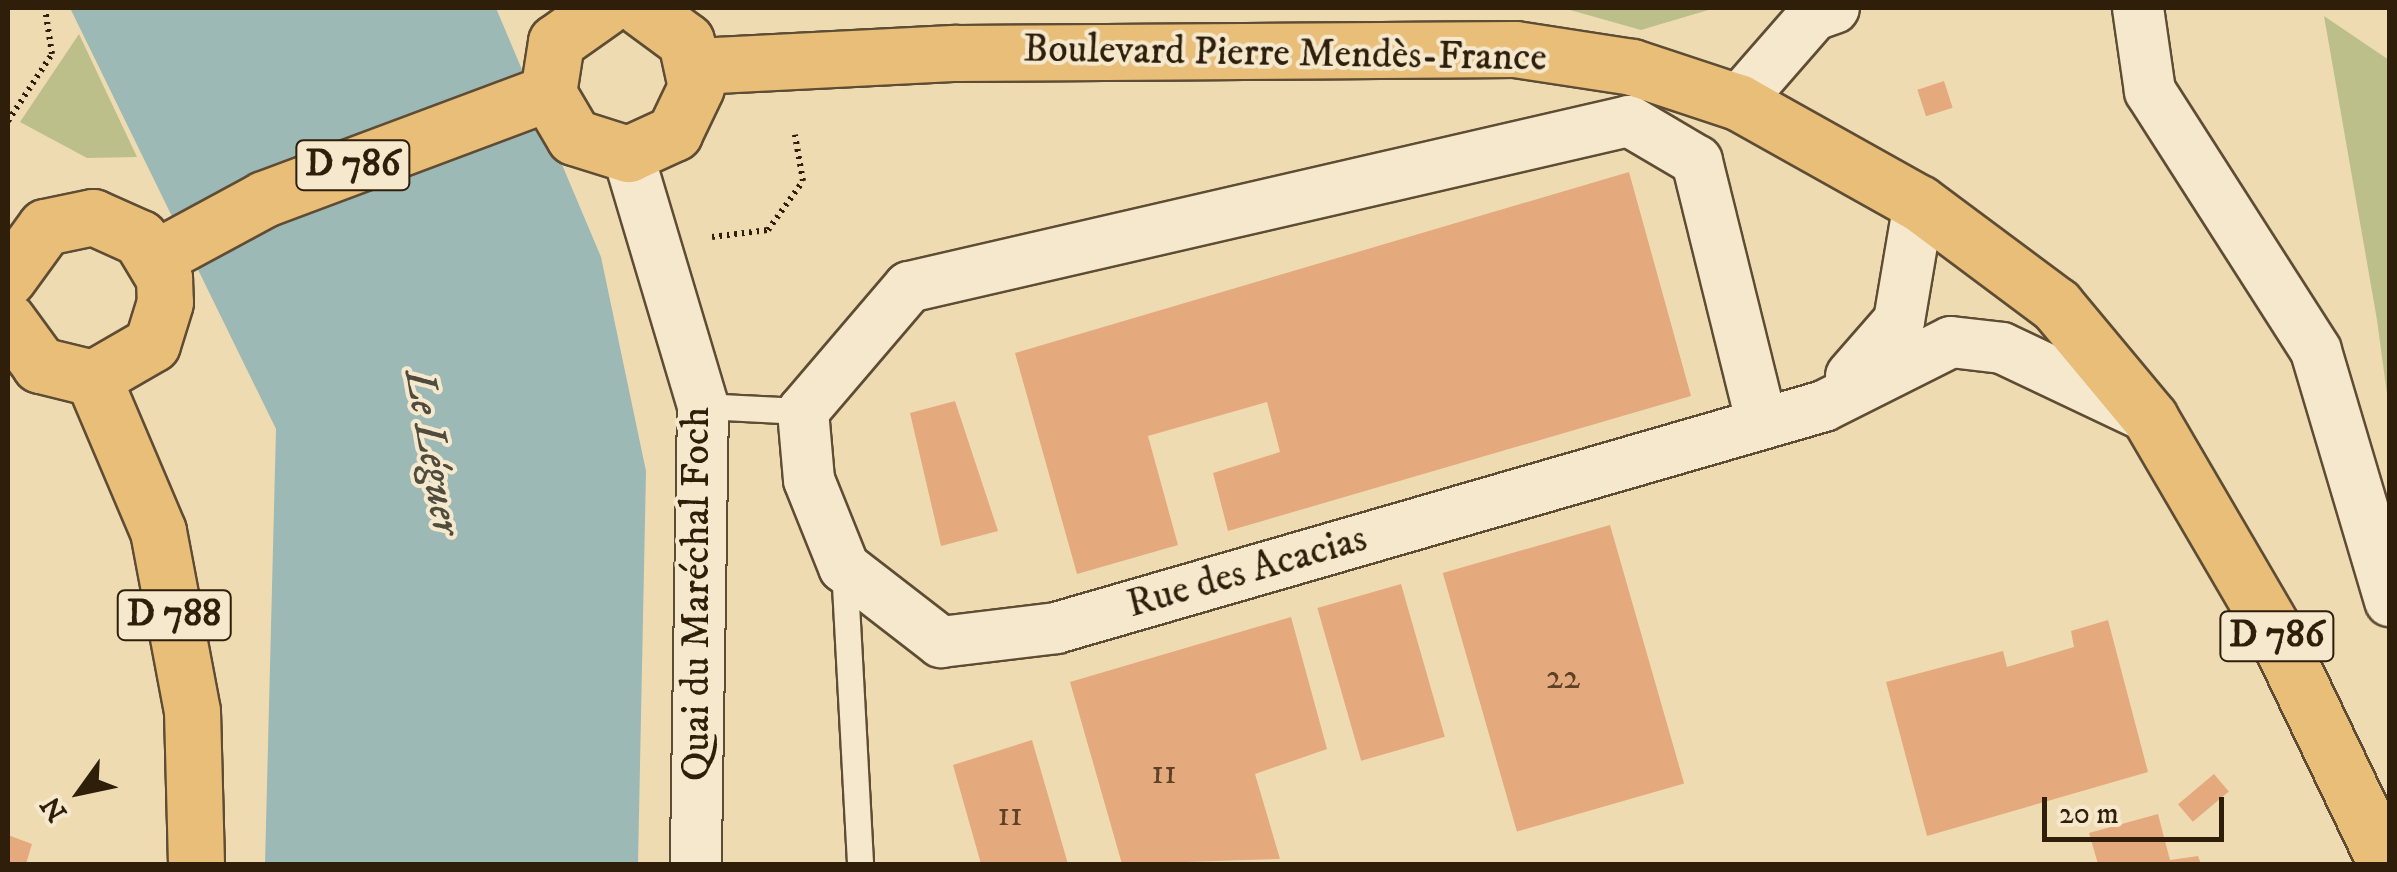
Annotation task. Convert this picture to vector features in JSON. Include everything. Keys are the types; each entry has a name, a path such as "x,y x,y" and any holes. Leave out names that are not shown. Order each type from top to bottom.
{"main road":[{"path":"609,8 670,22 696,66 689,112 674,133 628,154 574,137 542,95 556,42 609,8"},
{"name":"Boulevard Pierre Mendès-France","path":"696,66 977,52 1514,49 1632,67 1738,102 1918,203 2056,305 2150,418 2276,634 2386,864"},
{"name":"D 786","path":"165,252 264,199 542,95"},
{"path":"8,321 40,365 93,378 152,344 165,302 165,252 129,230 94,217 45,227 14,246"},
{"name":"D 788","path":"93,378 158,530 192,711 196,864"}],"street":[{"path":"1738,102 1814,16 1834,8"},
{"path":"2138,8 2150,91 2316,351 2390,601"},
{"path":"844,567 810,480 803,410 909,287 1628,122 1697,162 1760,420"},
{"name":"Quai du Maréchal Foch","path":"628,154 702,406 696,864"},
{"path":"1824,406 1900,321 1918,203"},
{"name":"Rue des Acacias","path":"844,567 942,642 1056,628 1760,420 1824,406 1950,342 2002,348 2150,418"}],"lane":[{"path":"702,406 803,410"},
{"path":"844,567 860,864"}],"path":[{"path":"8,121 52,54 45,8"},
{"path":"701,238 768,230 802,182 795,135"}],"green space":[{"path":"1563,8 1715,8 1641,30"},
{"path":"2324,16 2389,60 2389,409 2377,320"},
{"path":"79,34 137,157 87,158 20,122"}],"water":[{"name":"Le Léguer","path":"70,8 496,8 601,257 646,471 638,864 265,864 276,429"}],"building":[{"path":"1944,81 1953,108 1926,116 1917,90"},
{"path":"1629,172 1691,396 1228,531 1213,473 1280,452 1267,402 1148,436 1178,545 1077,574 1015,353"},
{"path":"955,401 998,531 941,546 910,413"},
{"path":"1610,525 1684,784 1517,832 1443,573"},
{"path":"1401,584 1445,737 1361,761 1317,608"},
{"path":"1291,617 1327,749 1255,774 1280,859 1122,864 1070,682"},
{"path":"2108,620 2148,772 1927,836 1886,682 2003,651 2007,667 2074,647 2071,631"},
{"path":"1032,740 1068,864 981,864 953,765"},
{"path":"2214,774 2229,792 2193,822 2178,804"},
{"path":"2158,814 2170,860 2198,856 2201,864 2098,864 2089,833"},
{"path":"8,835 32,844 26,864 8,864"}]}
